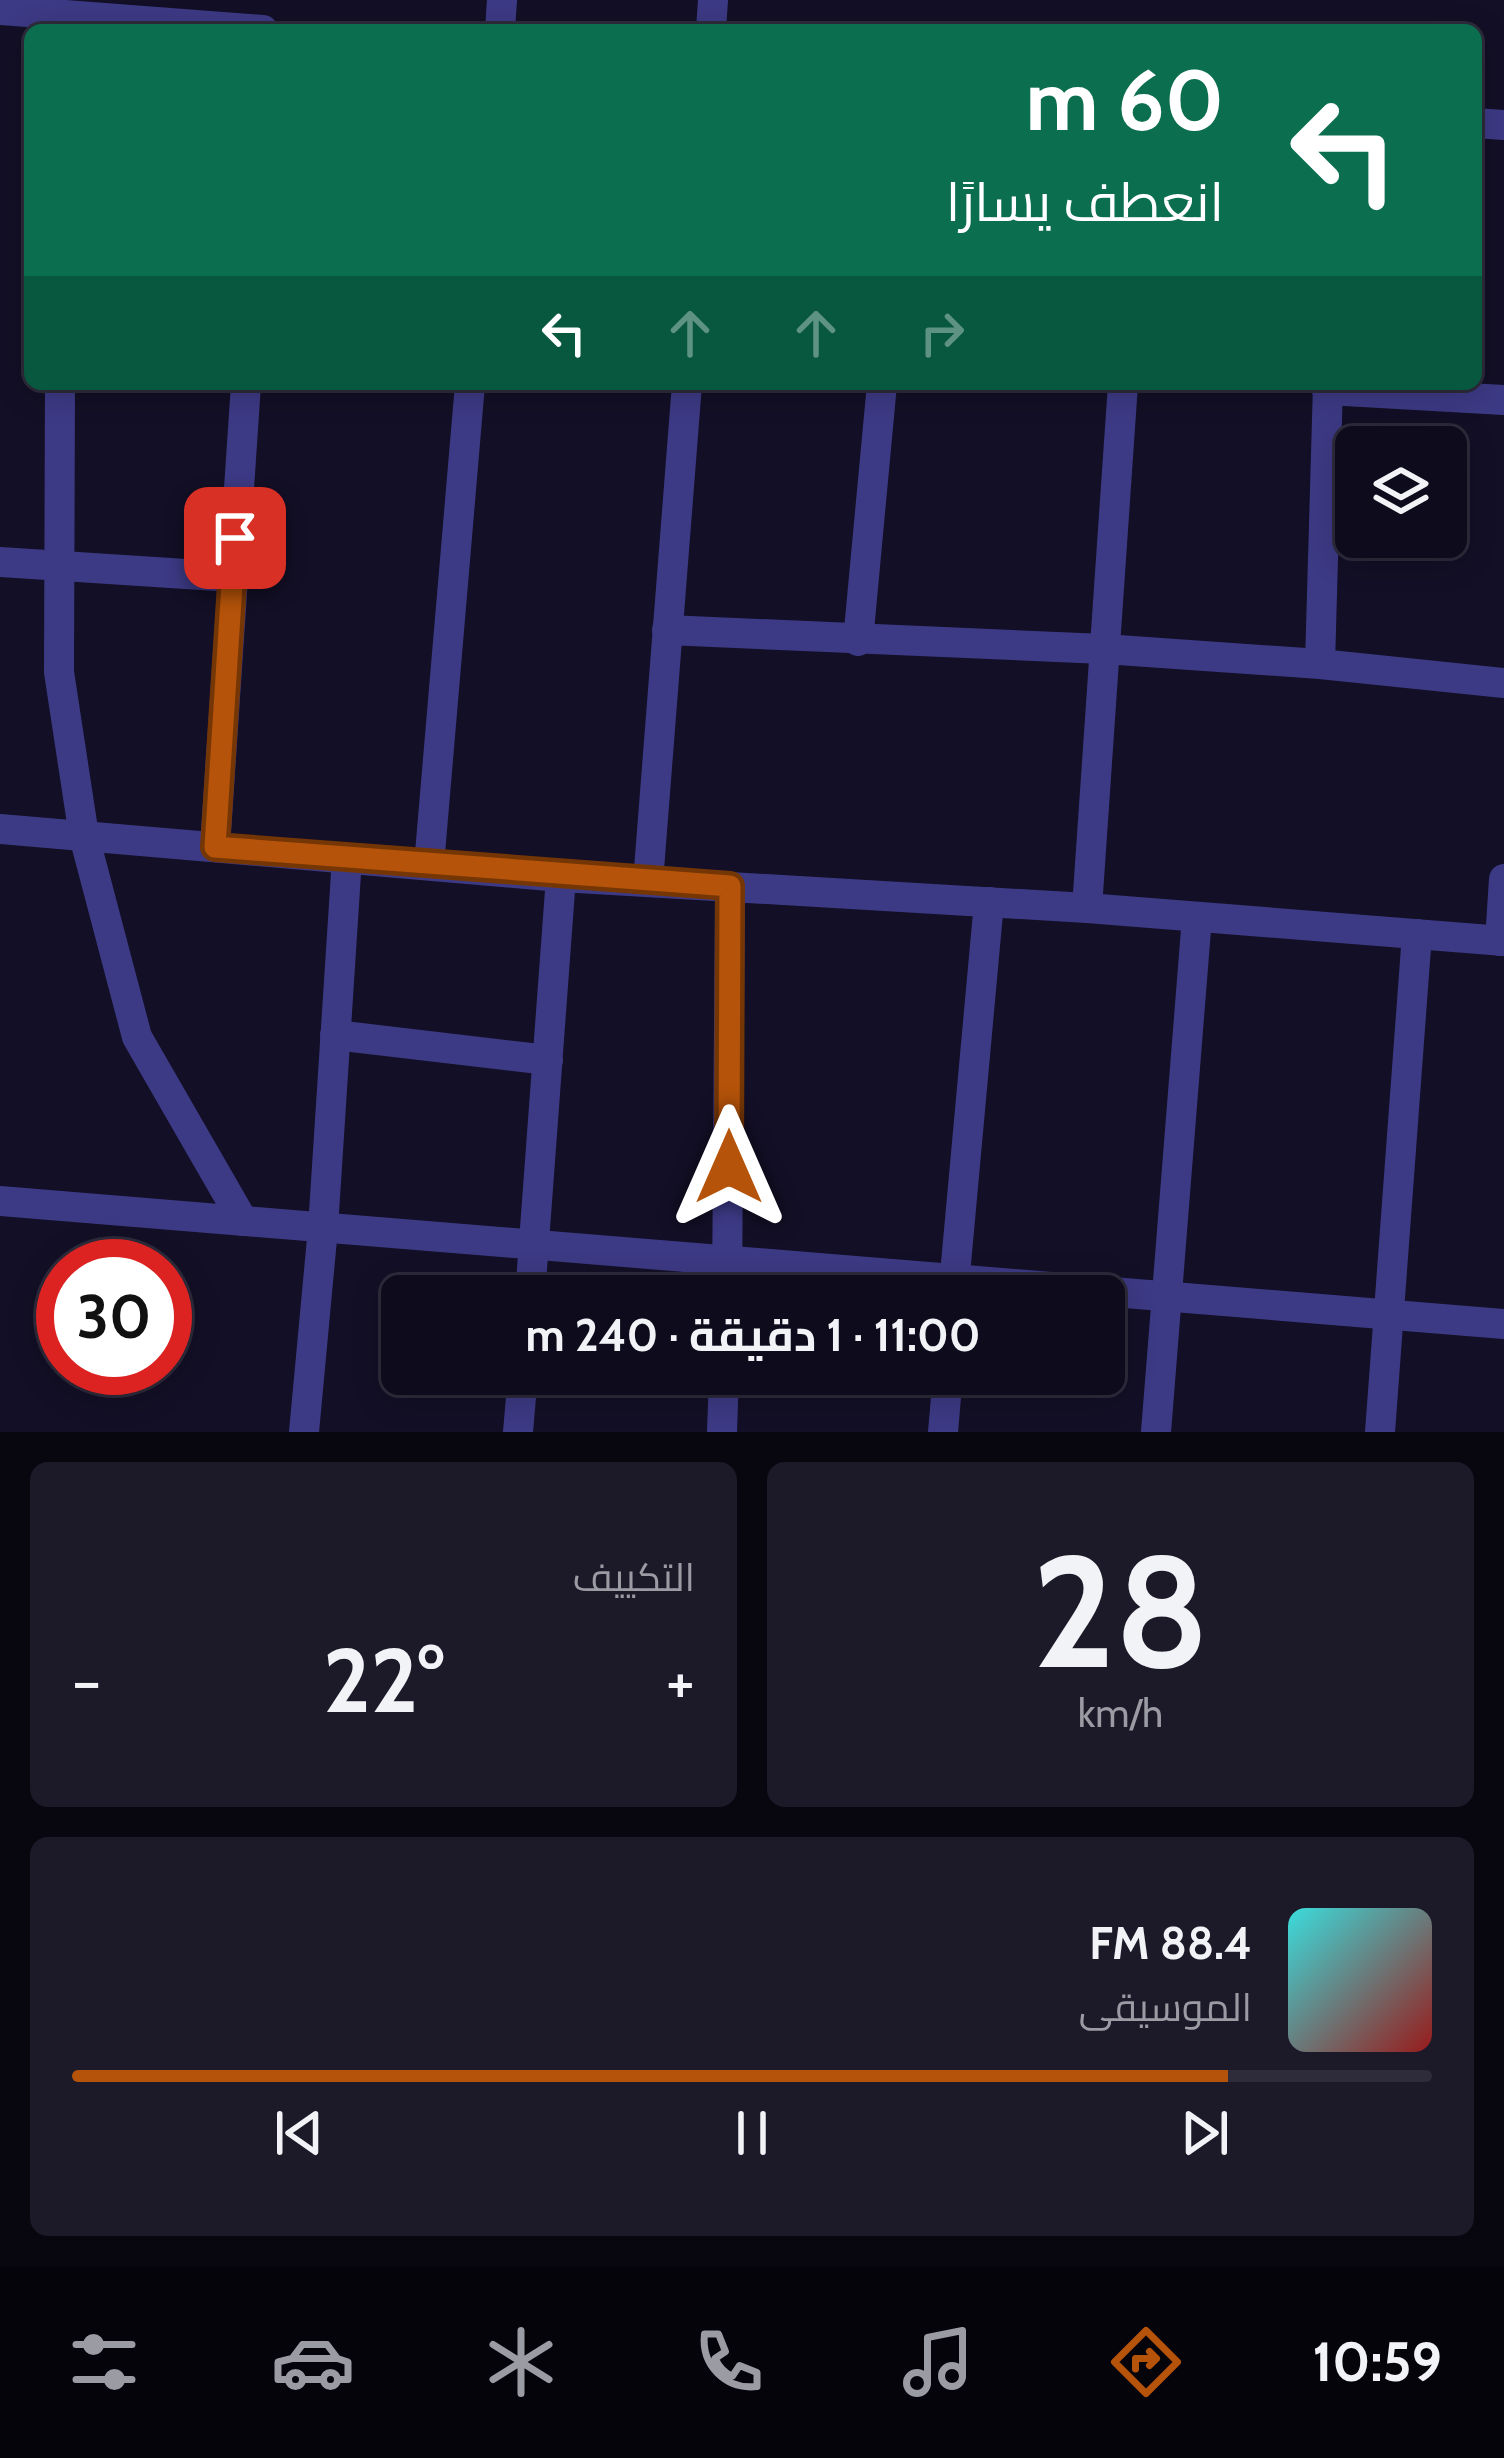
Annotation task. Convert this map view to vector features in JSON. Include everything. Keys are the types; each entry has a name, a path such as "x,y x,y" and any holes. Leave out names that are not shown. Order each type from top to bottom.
{"street":[{"path":"0,10 63,22 114,24"},
{"path":"60,390 61,692 84,836 136,1037 243,1221"},
{"path":"215,847 246,390"},
{"path":"429,866 469,390"},
{"path":"648,882 687,390"},
{"path":"858,641 881,390"},
{"path":"1087,908 1123,390"},
{"path":"1320,664 1328,390"},
{"path":"1369,390 1504,400"},
{"path":"0,562 232,577"},
{"path":"667,630 1104,649 1504,683"},
{"path":"0,829 561,877 1087,908 1502,941 1504,879"},
{"path":"304,1432 347,858"},
{"path":"532,1275 561,877"},
{"path":"728,1275 730,886"},
{"path":"955,1275 989,902"},
{"path":"1156,1432 1197,917"},
{"path":"1380,1432 1417,934"},
{"path":"335,1035 548,1060"},
{"path":"0,1201 728,1260 854,1275"},
{"path":"1125,1294 1504,1324"},
{"path":"518,1432 521,1395"},
{"path":"722,1432 723,1395"},
{"path":"943,1432 946,1395"}],"route":[{"path":"235,538 215,847 561,877 730,886 729,1167"}]}
